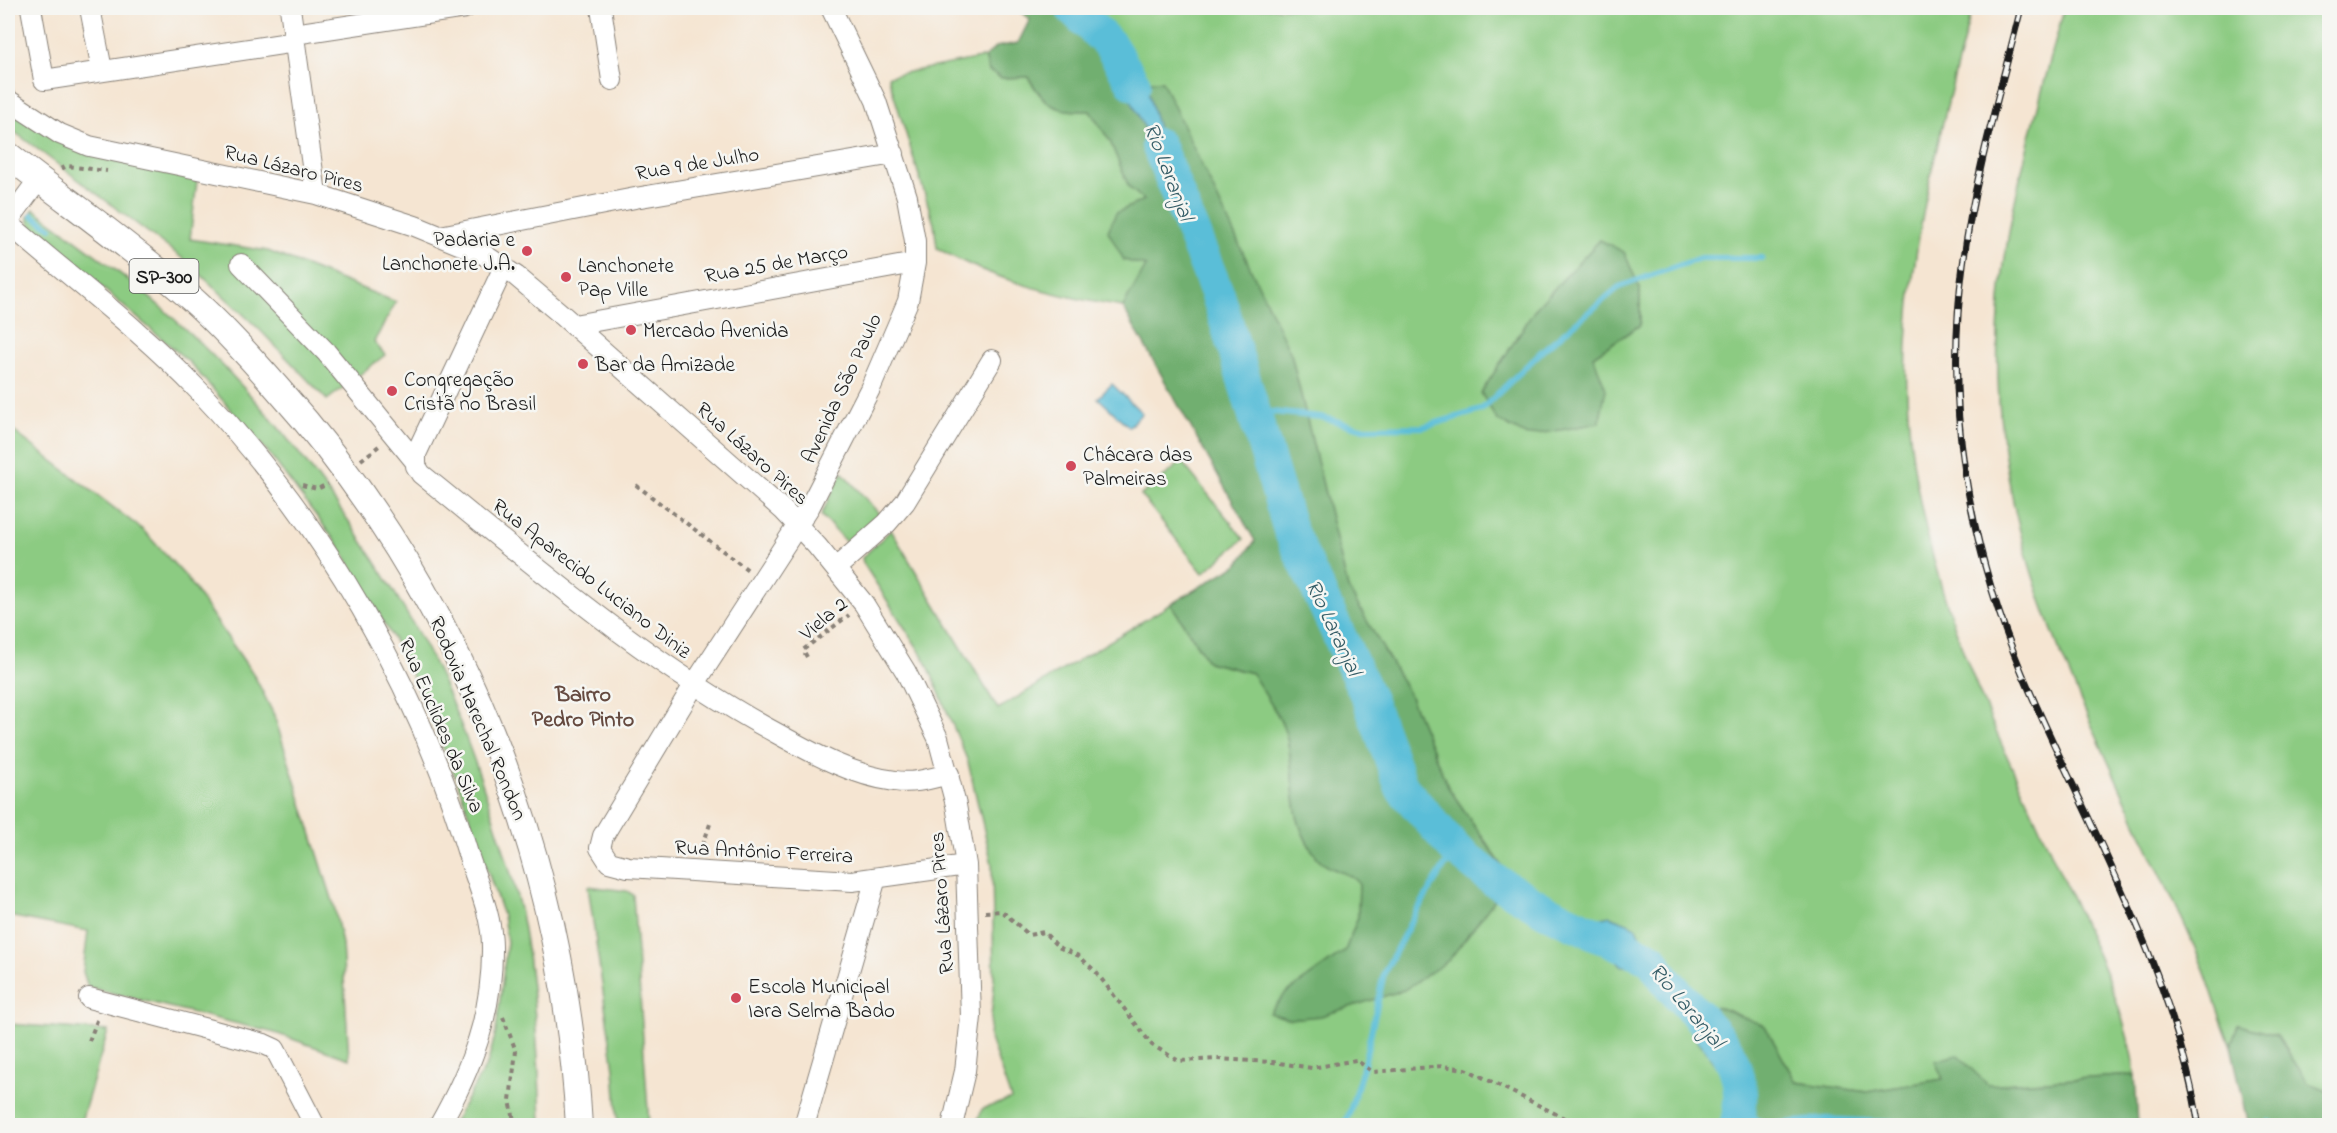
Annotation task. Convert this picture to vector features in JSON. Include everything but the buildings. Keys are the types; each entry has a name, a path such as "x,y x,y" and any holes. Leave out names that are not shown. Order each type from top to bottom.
{"main road":[{"name":"Rodovia Marechal Rondon","path":"8,155 194,301 248,354 346,470 392,537 432,606 461,663 504,764 530,840 552,919 567,999 579,1125"}],"street":[{"path":"31,8 44,80 465,8"},
{"path":"90,8 102,70"},
{"path":"290,8 316,194"},
{"path":"601,8 612,80"},
{"name":"Avenida São Paulo","path":"601,852 603,836 694,685 798,525 870,389 908,301 915,263 912,218 876,101 831,8"},
{"name":"Rua Lázaro Pires","path":"8,100 60,134 89,146 316,194 440,236 483,254 504,267 574,325 798,525 864,604 921,700 949,774 966,865 971,1017 969,1047 952,1125"},
{"name":"Rua 9 de Julho","path":"440,236 635,198 894,154"},
{"path":"8,222 39,179"},
{"name":"Rua Euclides da Silva","path":"8,222 198,390 250,449 327,552 393,664 462,831 490,929 492,945 489,987 479,1045 439,1125"},
{"path":"483,254 509,222"},
{"name":"Rua 25 de Março","path":"574,325 915,263"},
{"name":"Rua Aparecido Luciano Diniz","path":"241,264 326,352 415,461 421,474 694,685 789,741 867,775 908,782 949,774"},
{"path":"415,461 504,267"},
{"path":"836,568 887,523 905,502 992,360"},
{"name":"Rua Antônio Ferreira","path":"601,852 612,864 628,867 852,881 966,865"},
{"path":"804,1125 876,878"},
{"path":"89,998 264,1044 275,1049 315,1125"}],"path":[{"path":"636,485 729,558 764,580"},
{"name":"Viela 2","path":"807,657 803,650 864,604"},
{"path":"694,872 710,824"},
{"path":"969,914 1002,911 1029,935 1044,933 1058,947 1079,956 1114,992 1152,1045 1179,1061 1216,1059 1273,1062 1312,1068 1356,1060 1373,1072 1443,1066 1466,1069 1580,1125"},
{"path":"489,987 513,1038 516,1051 510,1100 515,1125"},
{"path":"1707,1125 1716,1125"}],"green space":[{"path":"1015,8 1065,8 1132,97 1151,143 1172,184 1145,81 1162,81 1291,354 1348,588 1408,692 1448,787 1504,869 1494,901 1449,960 1404,990 1321,1016 1289,1019 1269,1013 1285,994 1345,951 1358,917 1359,883 1349,875 1327,866 1317,857 1307,842 1294,799 1290,754 1285,730 1252,673 1208,662 1171,604 1238,564 1255,541 1123,307 1146,266 1124,260 1108,231 1116,213 1144,200 1129,187 1110,141 1090,111 1068,110 1053,106 1041,95 1028,77 1001,78 989,71 985,57 996,47 1018,43 1030,19"},
{"path":"1065,8 1972,8 1933,166 1912,285 1908,326 1907,382 1910,437 1918,492 1930,546 1963,652 2006,754 2104,968 2126,1031 2135,1075 1987,1085 1943,1079 1867,1092 1796,1082 1765,1026 1691,1031 1727,1079 1724,1115 1736,1125 1340,1126 1337,1122 1323,1126 976,1125 982,1109 1011,1099 989,1036 994,988 992,864 968,762 926,661 863,563 862,558 891,530 998,709 1171,604 1208,662 1252,673 1285,730 1290,754 1294,799 1307,842 1317,857 1327,866 1349,875 1359,883 1358,917 1345,951 1285,994 1504,868 1448,787 1408,692 1348,588 1291,354 1174,188 1151,143 1132,97","holes":["1640,289 1640,325 1593,356"]},
{"path":"2064,8 2329,8 2329,1092 2308,1083 2277,1035 2238,1025 2231,1046 2192,940 2117,781 2063,659 2040,598 2021,536 2007,472 1999,405 1998,334 2001,293 2013,210"},
{"path":"985,57 989,71 1001,78 1028,77 1046,101 1053,106 1068,110 1090,111 1110,141 1129,187 1144,200 1116,213 1147,266 1123,307 1027,286 980,269 937,248 934,224 888,76"},
{"path":"8,110 89,153 197,181 190,239 268,251 396,302 374,342 385,355 327,400 260,330 186,261 8,127"},
{"path":"34,209 156,303 243,387 276,425 337,504 417,631 441,677 470,750 518,899 533,999 541,1125 452,1125 488,1062 496,1032 507,942 503,916 457,780 405,659 339,546 268,452 189,362 30,226 28,217"},
{"path":"1600,240 1624,252 1640,289 1640,325 1593,356 1606,389 1599,423 1527,436 1497,420 1481,393 1536,308"},
{"path":"8,427 143,530 186,577 255,677 274,715 334,905 342,944 349,1059 275,1033 88,987 83,972 88,931 8,916"},
{"path":"1182,462 1244,539 1203,573 1141,495"},
{"path":"842,472 881,516 850,543 846,542 821,515"},
{"path":"588,886 627,891 633,895 649,1125 618,1125 614,1069"},
{"path":"1716,1006 1765,1026 1796,1082 1867,1092 1943,1079 1935,1061 1957,1055 1988,1085 2135,1075 2138,1125 1736,1125 1724,1116 1727,1079 1691,1031"},
{"path":"8,1024 108,1031 80,1125 8,1125"},
{"path":"2238,1025 2277,1035 2308,1083 2329,1092 2329,1125 2249,1125 2231,1046"}],"water":[{"path":"1119,42 1145,81 1174,188 1103,47"},
{"path":"1112,384 1142,413 1129,427 1098,398"},
{"path":"1546,911 1569,911 1598,919 1610,916 1635,926 1652,959 1636,965 1621,966 1604,950 1564,926"}],"waterway":[{"name":"Rio Laranjal","path":"1072,8 1110,45 1134,84"},
{"name":"Rio Laranjal","path":"1158,145 1218,295 1290,530 1370,702 1402,788 1455,849 1494,880 1546,911 1652,959 1666,980 1715,1034 1728,1053 1737,1074 1740,1098 1736,1126"},
{"path":"32,215 51,228"},
{"path":"1253,410 1321,417 1361,428 1423,427 1481,410 1543,350 1619,287 1700,258 1762,258"},
{"path":"1343,1126 1349,1114 1364,1064 1384,973 1415,914 1455,849"},
{"path":"1740,1112 1767,1125 1826,1119 1953,1126"},
{"path":"2269,1122 2278,1126"}],"railway":[{"path":"2021,8 1981,168 1963,265 1958,317 1957,369 1959,421 1965,473 1987,574 2003,624 2022,673 2148,951 2169,1008 2186,1066 2199,1126"}],"place":[{"name":"Padaria e Lanchonete J.A.","path":"527,251"},
{"name":"Lanchonete Pap Ville","path":"566,277"},
{"name":"Mercado Avenida","path":"631,330"},
{"name":"Bar da Amizade","path":"583,364"},
{"name":"Congregação Cristã no Brasil","path":"392,391"},
{"name":"Chácara das Palmeiras","path":"1071,466"},
{"name":"Escola Municipal Iara Selma Bado","path":"736,998"}],"district":[{"name":"Bairro Pedro Pinto","path":"583,706"}]}
